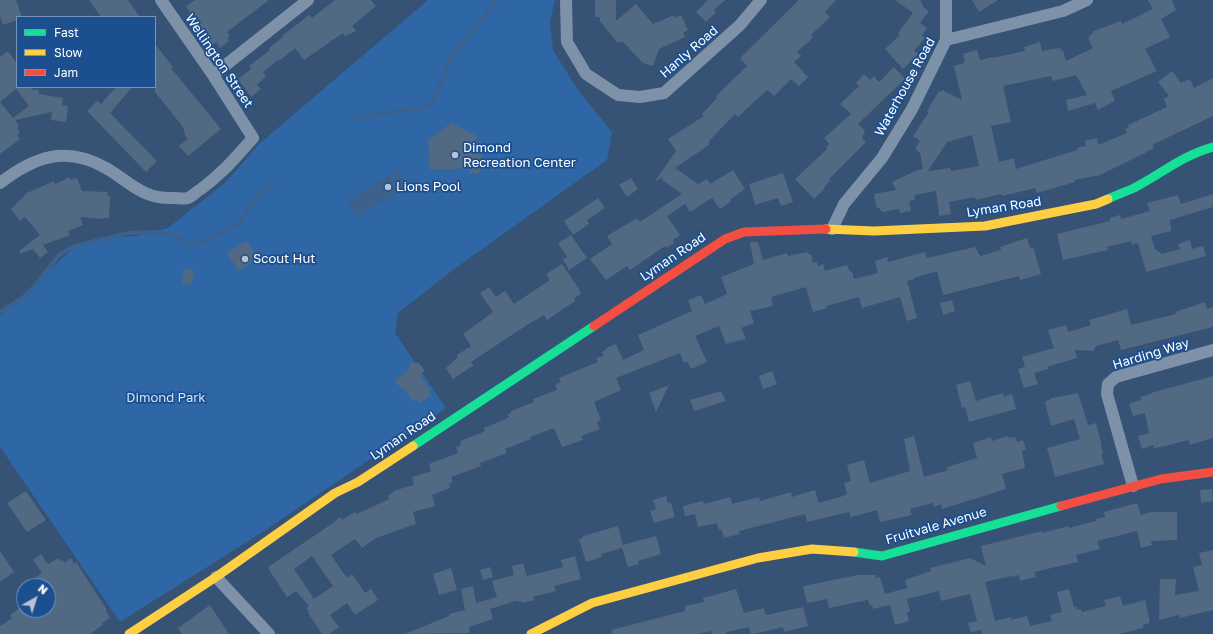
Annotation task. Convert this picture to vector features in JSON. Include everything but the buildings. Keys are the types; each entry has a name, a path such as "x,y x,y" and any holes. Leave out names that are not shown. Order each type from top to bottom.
{"street":[{"name":"Wellington Street","path":"0,183 19,168 31,162 46,158 75,155 105,168 137,190 161,198 188,198 221,174 253,138 213,75 161,0"},
{"path":"213,75 308,0"},
{"name":"Hanly Road","path":"566,0 566,42 586,74 618,95 640,97 664,93 740,25 762,0"},
{"path":"946,0 946,40"},
{"name":"Waterhouse Road","path":"832,229 844,204 882,158 912,109 946,40 1063,11 1087,0"},
{"name":"Lyman Road","path":"216,577 335,493 358,482 725,239 744,232 832,229 874,231 985,226 1096,204 1134,188 1172,164 1198,151 1213,147"},
{"name":"Harding Way","path":"1133,486 1107,394 1108,384 1116,377 1213,350"},
{"name":"Fruitvale Avenue","path":"531,634 592,603 758,558 812,549 850,551 882,556 1170,476 1213,472"},
{"path":"129,634 216,577 269,634"}],"green space":[{"name":"Dimond Park","path":"428,0 555,0 550,22 553,50 578,90 612,132 607,160 453,270 398,313 395,333 446,408 261,533 120,622 0,447 0,316 75,246 104,238 136,236 168,228 226,182 259,144"}],"shaded area":[{"path":"400,169 410,186 357,217 347,200"}],"waterway":[{"path":"357,118 425,107 434,100 451,58 497,0"},
{"path":"0,312 27,295 59,255 74,246 128,233 155,232 174,235 187,243 199,244 239,223 252,203 272,182"}],"traffic: fast":[{"path":"1108,199 1144,183 1172,165 1202,150 1213,147"},
{"path":"413,446 594,326"},
{"path":"854,552 882,556 1061,506"}],"traffic: slow":[{"path":"826,229 874,231 985,226 1096,204 1108,199"},
{"path":"129,634 216,577 335,493 358,482 413,446"},
{"path":"531,634 592,603 758,558 812,549 854,552"}],"traffic: jam":[{"path":"594,326 725,239 744,232 826,229"},
{"path":"1061,506 1161,479 1213,472"}],"place":[{"name":"Dimond Recreation Center","path":"455,155"},
{"name":"Lions Pool","path":"388,187"},
{"name":"Scout Hut","path":"245,259"}]}
